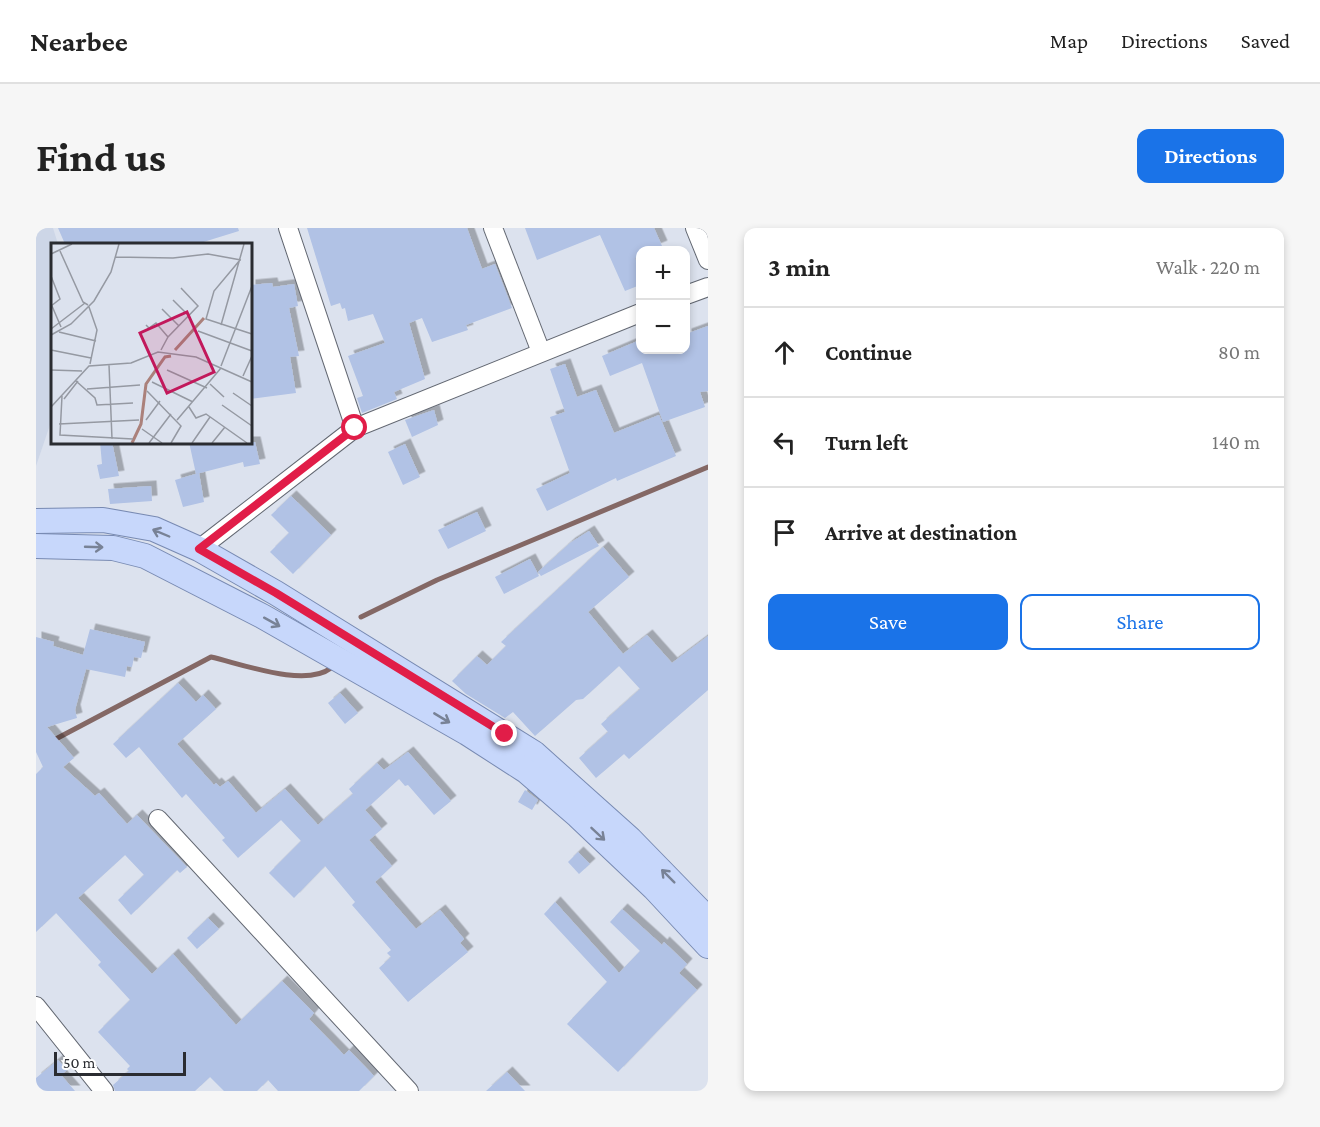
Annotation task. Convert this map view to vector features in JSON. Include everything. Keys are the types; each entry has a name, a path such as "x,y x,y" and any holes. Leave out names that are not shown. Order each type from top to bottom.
{"main road":[{"path":"36,521 103,520 154,530 199,549 276,593 534,753 630,839 708,919"},
{"path":"36,546 113,548 145,556 262,616 467,733 525,771 578,816 654,888 708,946"}],"street":[{"path":"288,228 355,428"},
{"path":"493,228 541,352"},
{"path":"695,228 708,260"},
{"path":"690,294 708,287"},
{"path":"199,549 355,428 636,315"},
{"path":"158,819 409,1091"},
{"path":"36,1006 104,1091"}],"shaded area":[{"path":"36,228 53,228 58,243 51,243 51,422 36,466"}],"building":[{"path":"58,228 238,228 239,231 200,243 65,243"},
{"path":"307,228 467,228 482,269 495,264 512,308 466,325 468,330 432,342 422,318 409,323 425,379 394,392 397,399 362,413 357,398 363,396 348,356 385,343 373,314 348,321 345,308 342,309 340,303 331,306"},
{"path":"525,228 654,228 662,246 636,246 636,287 625,291 600,235 537,260"},
{"path":"272,283 273,287 294,284 298,306 289,308 299,356 290,357 296,393 252,399 252,285"},
{"path":"708,326 708,391 700,392 705,407 663,422 642,363 610,376 602,356 636,342 636,354 690,354 690,333"},
{"path":"565,364 577,397 596,390 614,433 659,415 676,456 617,481 616,478 547,511 536,489 570,473 550,417 565,412 550,369"},
{"path":"434,410 438,425 412,437 405,420"},
{"path":"255,442 260,464 244,467 243,462 196,474 189,444 252,444"},
{"path":"100,444 112,444 119,476 100,479 97,465 102,464"},
{"path":"405,444 420,477 403,485 388,452"},
{"path":"199,473 204,502 183,507 175,480"},
{"path":"151,486 152,501 110,504 108,489"},
{"path":"291,496 331,535 293,574 270,552 289,533 271,515"},
{"path":"477,512 486,531 448,549 438,530"},
{"path":"589,531 599,546 541,576 538,572 570,543"},
{"path":"603,547 629,577 588,612 623,654 647,635 672,663 708,636 708,690 629,759 624,754 596,778 579,758 608,732 601,724 640,689 619,666 583,699 576,700 535,736 513,712 505,718 466,694 452,681 477,656 487,665 506,646 501,642"},
{"path":"530,559 539,576 504,594 495,577"},
{"path":"90,629 145,642 141,658 134,657 132,667 127,666 125,677 86,669 75,710 77,718 47,727 74,758 63,767 95,796 99,793 127,824 137,815 187,867 180,873 177,870 131,915 118,900 144,875 125,855 78,898 152,974 173,954 236,1025 282,981 314,1013 309,1019 344,1055 349,1050 374,1076 359,1091 278,1091 268,1080 257,1091 224,1091 210,1077 195,1091 115,1091 113,1085 129,1071 127,1069 130,1066 98,1032 130,1000 98,965 101,962 56,913 36,932 36,774 43,767 36,752 36,637 54,642 53,646 83,655"},
{"path":"178,683 196,702 203,695 216,709 177,744 214,785 216,783 220,787 228,781 256,813 285,789 318,825 353,794 349,789 377,763 384,770 408,752 451,801 434,815 408,785 405,786 399,779 365,810 382,829 369,840 392,866 375,882 416,929 440,910 464,939 460,943 468,952 408,1002 379,968 391,957 387,953 391,950 352,905 355,902 325,866 294,898 269,873 301,841 281,820 238,858 222,840 225,838 186,794 182,798 139,747 126,758 113,744"},
{"path":"340,693 358,713 345,724 328,703"},
{"path":"525,790 538,800 532,810 518,802"},
{"path":"578,852 590,864 579,874 568,862"},
{"path":"555,902 619,973 640,951 610,922 622,909 662,945 664,942 687,964 679,973 697,990 618,1072 567,1024 607,982 544,914"},
{"path":"208,918 219,929 197,949 187,938"},
{"path":"58,1060 67,1070 61,1075 75,1091 36,1091 36,1078"},
{"path":"507,1072 525,1091 486,1091"}],"waterway":[{"path":"361,617 437,580 708,467"},
{"path":"52,741 211,657 273,673 290,675 320,674 331,668"}],"route":[{"path":"355,428 199,549 276,593 505,734"}]}
